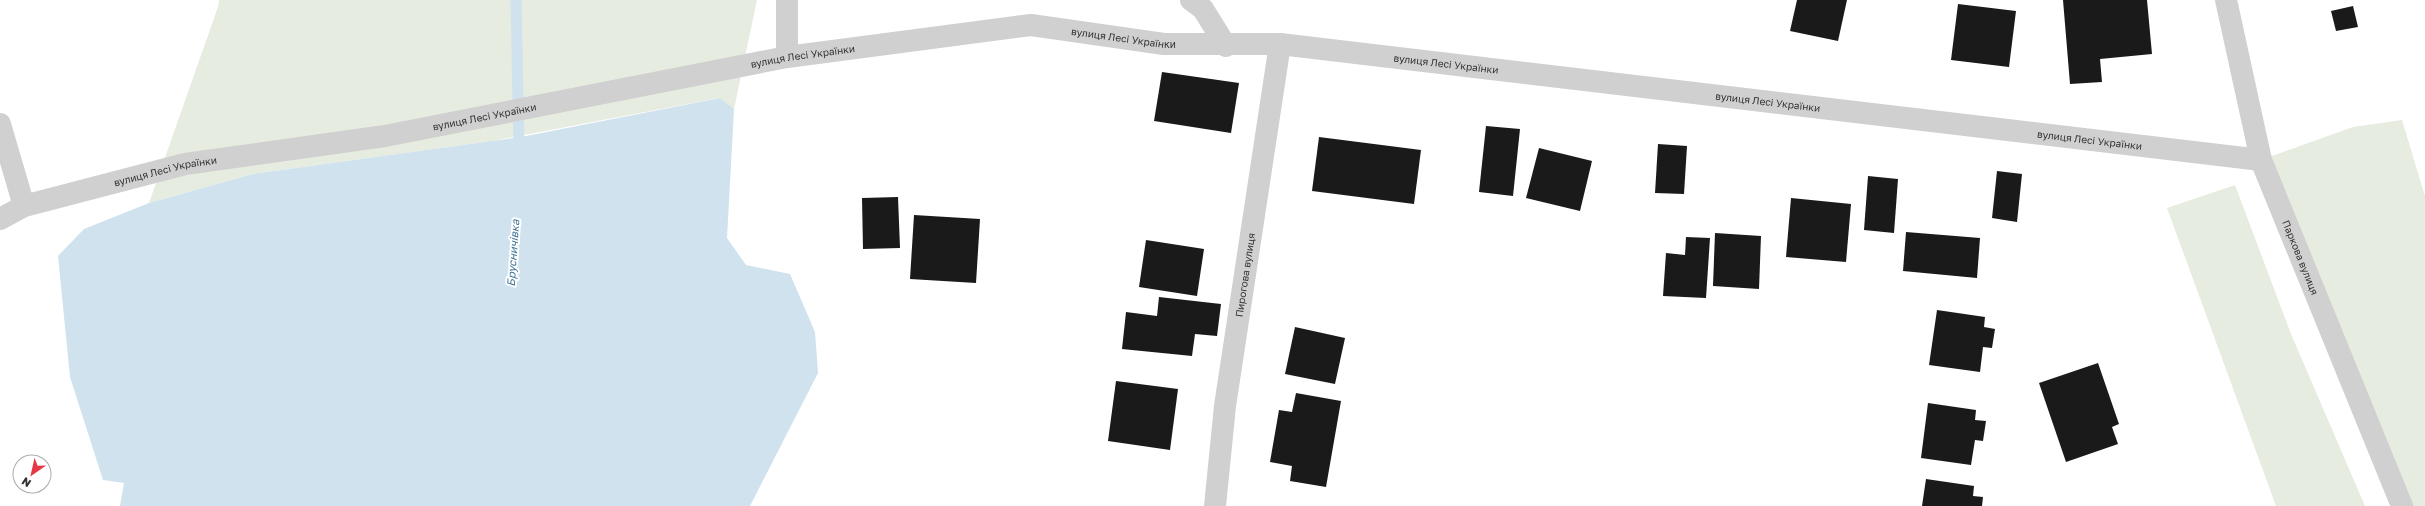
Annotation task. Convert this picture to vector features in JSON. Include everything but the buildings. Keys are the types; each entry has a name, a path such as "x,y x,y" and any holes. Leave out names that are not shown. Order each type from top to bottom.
{"street":[{"path":"787,0 787,57"},
{"path":"1191,0 1203,9 1226,46"},
{"name":"Паркова вулиця","path":"2226,0 2261,160 2402,506"},
{"name":"вулиця Лесі Українки","path":"0,219 24,206 185,164 386,136 787,57 1031,25 1164,44 1226,46 1280,44 2261,160"},
{"name":"Пирогова вулиця","path":"1215,506 1225,406 1280,44"},
{"path":"0,124 24,206"}],"shaded area":[{"path":"219,0 757,0 734,109 719,98 492,141 253,174 149,203 218,7"},
{"path":"2402,120 2425,196 2425,506 2402,506 2261,160 2353,127"},
{"path":"2235,185 2291,334 2365,506 2276,506 2167,208"}],"water":[{"path":"720,98 734,109 727,238 746,265 790,274 815,332 818,373 750,506 120,506 124,483 103,480 70,377 58,256 84,229 149,203 253,174 521,137"}],"waterway":[{"name":"Брусничівка","path":"516,0 519,152"}]}
